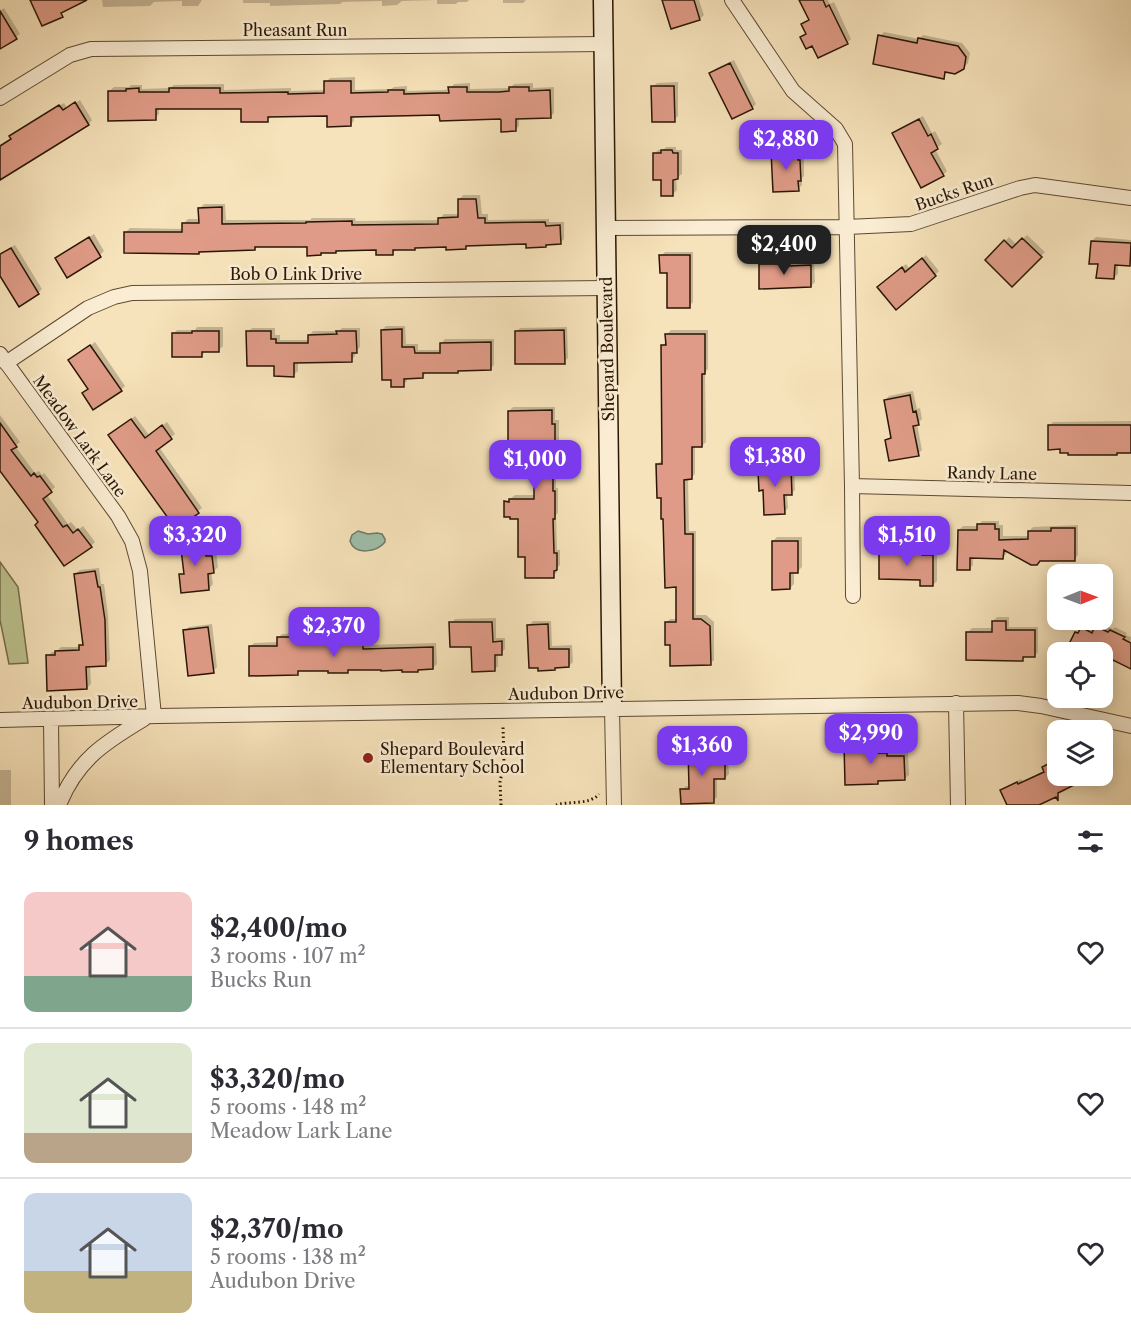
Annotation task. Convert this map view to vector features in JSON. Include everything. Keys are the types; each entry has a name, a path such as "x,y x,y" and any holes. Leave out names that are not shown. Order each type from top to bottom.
{"street":[{"name":"Shepard Boulevard","path":"603,0 614,805"},
{"path":"732,0 793,91 836,129 845,144 853,596"},
{"name":"Pheasant Run","path":"0,98 70,55 91,49 603,44"},
{"name":"Bucks Run","path":"606,228 847,227 911,224 1035,185 1131,198"},
{"name":"Bob O Link Drive","path":"3,359 88,309 114,297 132,293 606,288"},
{"name":"Meadow Lark Lane","path":"3,359 118,516 132,541 140,571 150,717"},
{"name":"Randy Lane","path":"852,486 1131,493"},
{"path":"956,703 958,805"},
{"name":"Audubon Drive","path":"0,720 1018,703 1131,726"},
{"path":"59,805 67,786 88,758 115,736 150,717"},
{"path":"51,720 52,805"}],"path":[{"path":"501,805 500,782 504,763 503,726"},
{"path":"556,805 593,799 600,793 600,799"}],"green space":[{"path":"0,562 18,587 28,663 9,664 0,620"}],"shaded area":[{"path":"358,531 382,534 385,542 372,550 356,549 350,541 352,535"}],"building":[{"path":"30,0 87,0 61,13 63,17 42,26"},
{"path":"662,0 694,0 700,20 671,29"},
{"path":"799,0 823,0 826,7 829,5 848,44 818,58 812,46 806,49 800,37 806,34 801,24 809,20"},
{"path":"0,11 17,39 0,49"},
{"path":"878,35 917,43 918,38 958,46 966,57 964,69 955,74 945,72 944,79 873,64"},
{"path":"730,63 753,109 732,119 709,73"},
{"path":"324,81 351,81 351,93 404,90 404,94 449,93 448,87 467,87 467,92 509,91 509,87 529,87 529,91 550,90 551,118 516,119 516,131 501,132 500,119 440,121 439,115 351,117 351,126 327,127 327,116 268,117 268,122 241,122 241,109 156,109 156,120 108,121 108,91 139,88 139,92 169,92 169,88 220,88 220,93 324,93"},
{"path":"651,86 674,86 675,122 652,122"},
{"path":"75,102 89,125 0,180 0,146 11,139 9,136 59,105 63,110"},
{"path":"919,119 928,136 931,134 938,149 931,153 944,176 921,188 892,133"},
{"path":"661,150 672,150 673,153 678,153 678,179 673,180 673,196 661,196 661,180 653,180 653,153 661,153"},
{"path":"798,150 801,181 798,181 799,191 773,192 771,151"},
{"path":"458,199 476,199 478,218 485,218 485,223 545,222 546,226 560,225 561,244 526,248 526,244 466,246 466,249 446,250 446,247 415,248 415,250 393,250 393,255 376,255 376,250 336,251 336,253 307,256 307,247 255,247 255,250 199,252 199,254 124,253 124,232 182,232 182,223 199,223 198,208 222,207 222,224 352,221 352,225 438,224 438,218 458,217"},
{"path":"89,237 101,257 67,278 55,258"},
{"path":"1022,238 1042,257 1012,287 985,260 1004,240 1012,248"},
{"path":"1091,241 1131,243 1130,266 1115,265 1114,279 1096,278 1098,264 1089,264"},
{"path":"11,248 39,294 19,307 0,276 0,254"},
{"path":"659,255 690,255 690,308 667,308 667,273 660,273"},
{"path":"922,258 936,276 896,310 877,287 902,267 905,272"},
{"path":"759,264 811,265 811,287 759,289"},
{"path":"402,329 402,347 414,347 415,353 440,353 440,343 491,342 491,370 423,373 423,378 404,379 404,387 391,387 391,380 382,380 381,330"},
{"path":"564,330 565,364 515,364 515,331"},
{"path":"192,331 219,331 219,352 202,352 202,357 172,357 172,333 192,333"},
{"path":"246,331 271,331 271,339 276,339 276,343 308,343 308,335 356,331 357,353 352,353 352,362 294,363 294,377 274,376 274,366 247,366"},
{"path":"665,334 705,334 705,374 702,374 702,447 692,447 692,479 684,480 685,534 693,534 693,619 701,619 710,626 711,665 670,666 670,645 665,645 665,622 676,622 676,587 665,588 663,519 661,519 661,498 657,498 656,464 662,464 661,345 666,345"},
{"path":"90,345 122,391 93,410 82,393 88,389 68,360"},
{"path":"910,395 913,412 916,411 919,425 913,426 919,456 889,461 885,440 891,438 884,400"},
{"path":"552,410 552,424 555,424 553,491 555,491 555,519 553,519 557,570 554,571 554,578 525,578 525,557 518,557 518,519 504,517 504,501 534,499 534,456 508,456 508,411"},
{"path":"131,419 145,438 162,425 172,439 156,451 199,513 176,529 108,435"},
{"path":"0,423 17,447 11,450 31,476 34,473 37,477 40,476 52,492 43,499 63,527 67,525 73,533 78,529 92,547 64,566 35,525 38,522 0,471"},
{"path":"1048,425 1131,425 1131,453 1068,455 1068,453 1060,453 1060,449 1048,450"},
{"path":"780,463 780,468 791,467 792,495 784,495 785,514 764,515 763,490 759,491 758,472 765,471 765,464"},
{"path":"977,524 995,524 995,529 999,529 999,540 1028,539 1028,531 1075,528 1075,561 1040,561 1037,565 1031,565 1004,550 1003,559 970,558 970,570 957,570 958,530 977,530"},
{"path":"204,539 206,556 212,556 214,573 208,574 209,590 181,593 179,574 184,574 180,541"},
{"path":"772,541 798,541 798,573 790,573 790,589 772,590"},
{"path":"879,553 933,555 933,586 920,586 920,580 879,579"},
{"path":"95,571 105,620 106,666 86,667 87,689 47,691 46,655 55,655 55,651 79,650 79,645 83,645 74,574"},
{"path":"992,621 1006,621 1006,630 1035,630 1035,657 1023,657 1023,661 966,660 966,632 992,632"},
{"path":"449,622 492,622 493,642 502,641 502,655 495,655 495,671 472,672 471,647 450,647"},
{"path":"548,624 549,649 569,649 569,667 538,671 538,668 529,668 527,625"},
{"path":"208,627 214,673 188,676 183,630"},
{"path":"1080,630 1092,633 1093,630 1108,632 1110,630 1125,637 1123,639 1131,643 1131,669 1113,660 1113,642 1070,642 1075,632 1078,633"},
{"path":"277,637 297,637 298,642 363,641 363,649 433,647 433,669 418,670 418,672 402,672 402,670 348,670 348,673 298,671 298,675 249,676 249,646 277,646"},
{"path":"844,743 867,743 867,747 878,747 878,753 887,753 887,756 904,756 905,780 845,785"},
{"path":"710,746 710,762 725,762 725,779 714,779 714,803 681,804 680,789 689,789 688,747"},
{"path":"1047,764 1047,786 1072,786 1058,793 1058,801 1056,797 1039,805 1007,805 1000,790 1044,772 1042,767"}],"place":[{"name":"Shepard Boulevard Elementary School","path":"368,758"}]}
